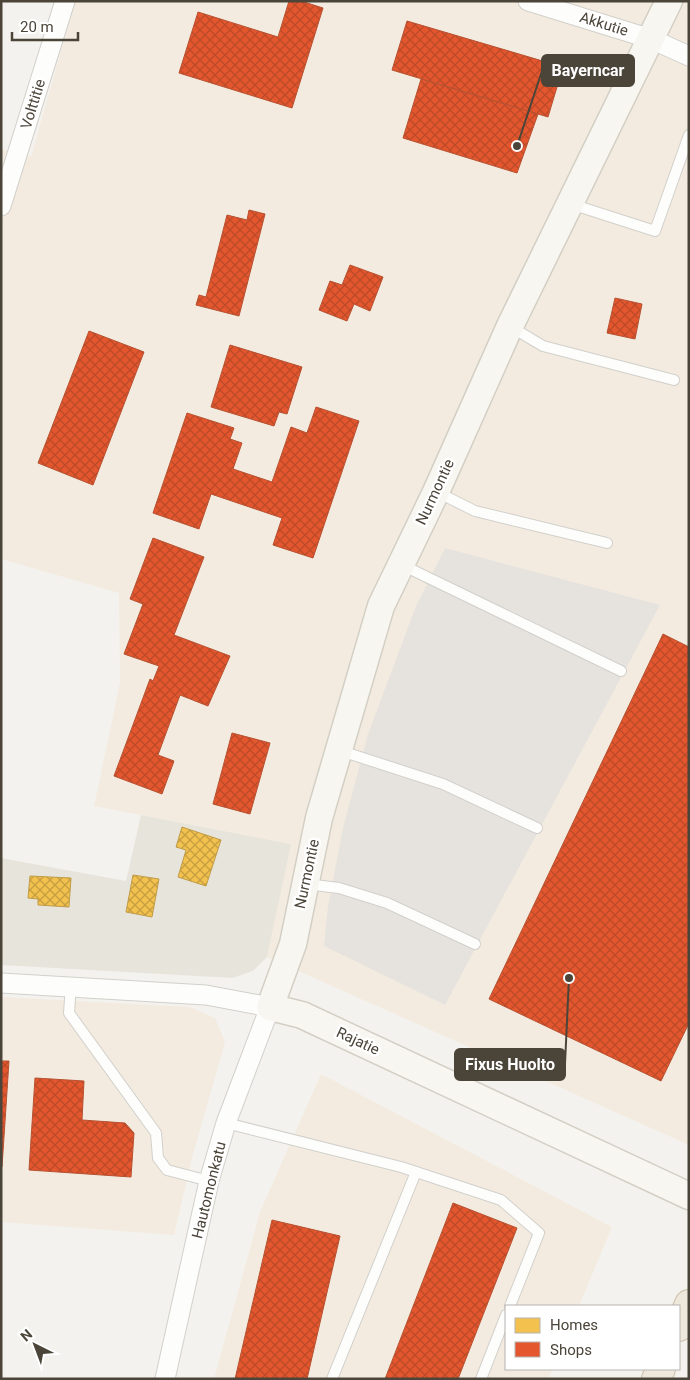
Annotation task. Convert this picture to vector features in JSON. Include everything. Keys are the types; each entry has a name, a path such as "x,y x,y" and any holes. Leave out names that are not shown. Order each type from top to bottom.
{"highway":[{"path":"680,1325 689,1304"}],"street":[{"name":"Volttitie","path":"1,206 65,1"},
{"name":"Akkutie","path":"528,1 651,38 689,56"},
{"name":"Nurmontie","path":"270,1007 293,944 319,818 337,750 381,606 436,492 510,326 669,1"},
{"name":"Rajatie","path":"1,982 206,995 302,1015 689,1196"},
{"name":"Hautomonkatu","path":"164,1379 210,1181 226,1123 270,1007"}],"lane":[{"path":"571,204 655,231 689,135"},
{"path":"510,326 543,346 674,380"},
{"path":"436,492 475,511 607,543"},
{"path":"401,564 621,671"},
{"path":"337,750 443,784 537,828"},
{"path":"305,884 340,888 386,902 475,944"},
{"path":"70,985 69,1013 156,1133 158,1158 168,1170 210,1181"},
{"path":"226,1123 416,1172 501,1200 538,1233 510,1305"},
{"path":"332,1379 416,1172"},
{"path":"481,1379 505,1317"}],"shaded area":[{"path":"75,1 689,1 689,1145 267,957 291,844 94,806 120,683 119,593 1,559 1,149 31,157"},
{"path":"445,548 660,605 445,1005 324,946 328,906 343,828 368,734 416,606"},
{"path":"141,815 292,844 267,957 253,971 232,978 1,965 1,858 126,881"},
{"path":"1,997 190,1007 215,1018 225,1042 193,1154 174,1235 1,1222"},
{"path":"321,1074 612,1227 579,1305 505,1305 505,1370 552,1370 548,1379 214,1379 260,1212"}],"building: Homes":[{"path":"182,827 221,840 206,886 178,877 186,850 176,847"},
{"path":"133,875 159,879 152,917 126,912"},
{"path":"30,876 71,878 69,907 38,905 38,899 28,898"}],"building: Shops":[{"path":"289,1 301,1 323,8 292,108 179,73 198,12 278,37"},
{"path":"407,21 563,67 548,117 392,70"},
{"path":"421,79 538,114 517,173 403,138"},
{"path":"249,210 265,214 239,316 196,305 199,295 206,297 227,215 247,220"},
{"path":"350,265 383,277 370,311 354,304 347,321 319,310 330,281 342,285"},
{"path":"615,298 642,304 635,339 607,333"},
{"path":"89,331 144,352 93,485 38,463"},
{"path":"230,345 302,367 287,414 279,412 274,426 211,407"},
{"path":"316,407 359,421 313,558 273,545 282,518 211,494 199,529 153,513 187,413 234,428 230,439 242,443 233,469 272,482 291,427 307,433"},
{"path":"153,538 204,557 174,635 230,656 208,706 180,695 158,755 174,761 162,794 114,776 150,679 153,681 159,666 124,654 143,604 130,599"},
{"path":"663,634 689,647 689,1023 661,1081 489,999"},
{"path":"232,733 270,743 250,814 213,804"},
{"path":"1,1061 9,1061 2,1167 1,1167"},
{"path":"35,1078 84,1081 82,1120 125,1123 134,1133 131,1177 29,1170"},
{"path":"453,1203 517,1228 458,1379 385,1379"},
{"path":"272,1220 340,1236 307,1379 235,1379"}],"place":[{"name":"Bayerncar","path":"517,146"},
{"name":"Fixus Huolto","path":"569,978"}]}
